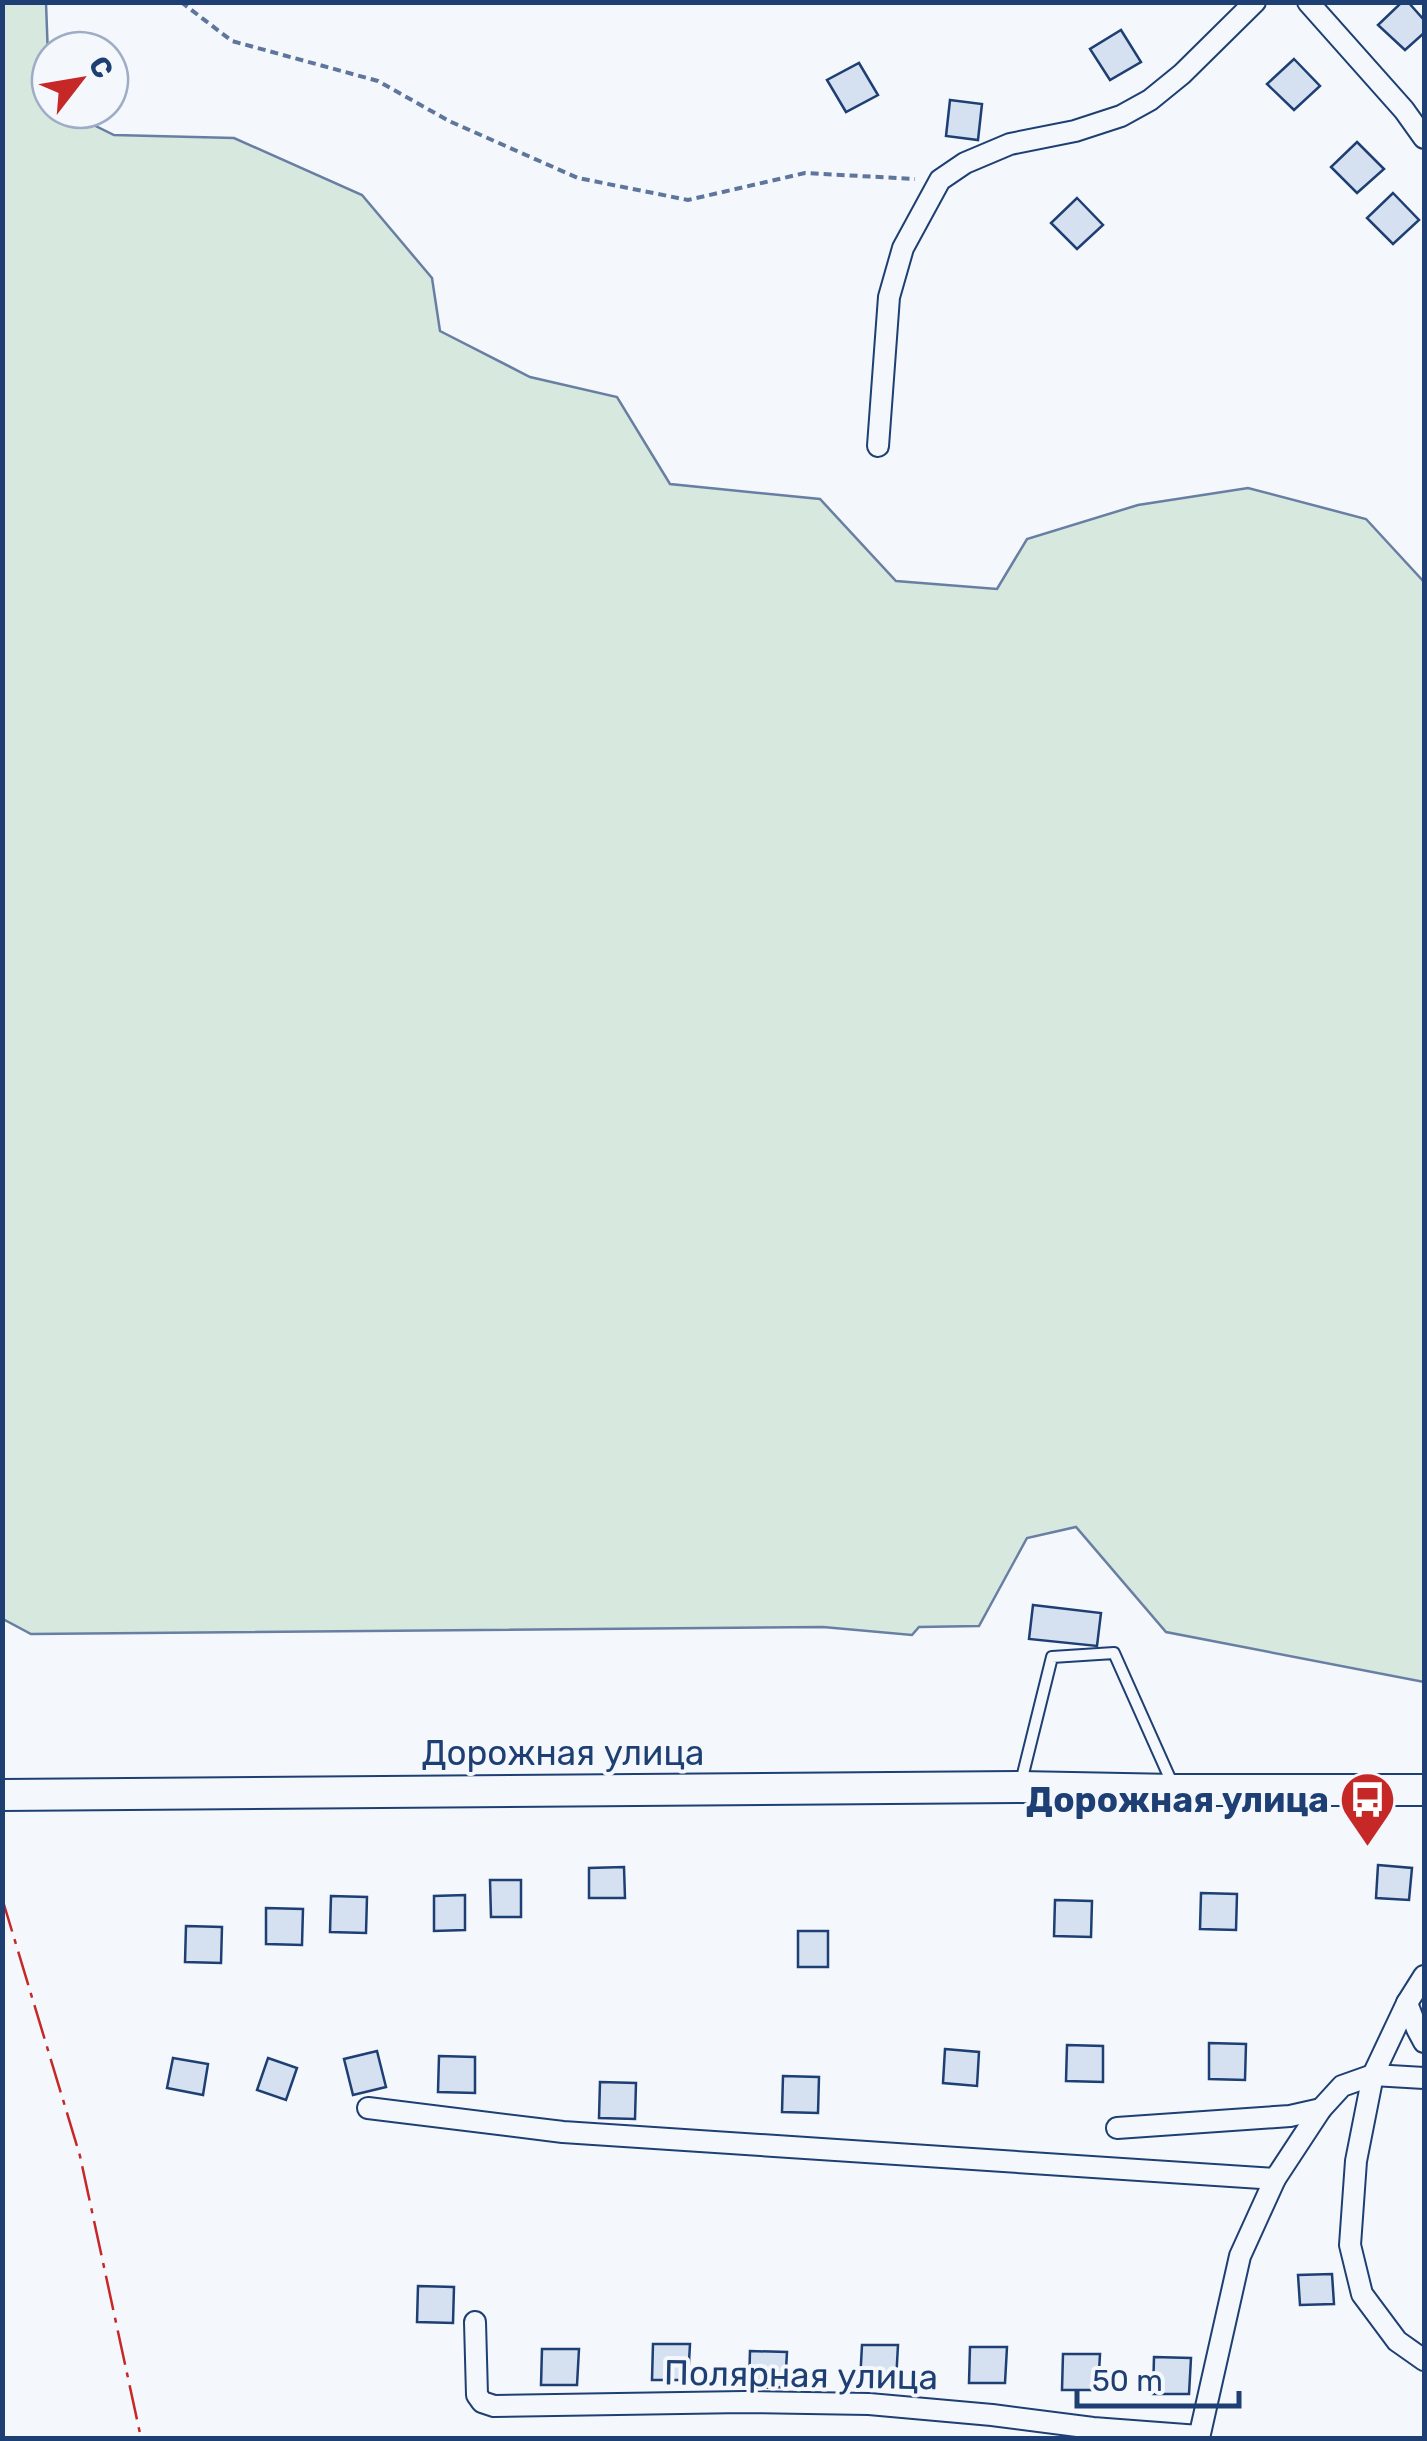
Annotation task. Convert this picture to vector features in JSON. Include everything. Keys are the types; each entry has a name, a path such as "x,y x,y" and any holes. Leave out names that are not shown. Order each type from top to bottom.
{"main road":[{"name":"Дорожная улица","path":"2,1795 1020,1787 1424,1790"}],"street":[{"path":"878,446 890,297 904,248 940,180 965,163 1010,144 1076,131 1136,108 1182,74 1254,2"},
{"path":"1308,2 1424,138"},
{"path":"1424,1976 1373,2075 1356,2161 1350,2245 1362,2294 1398,2340 1424,2360"},
{"path":"1408,2003 1424,2042"},
{"path":"1199,2438 1240,2256 1275,2178 1321,2109 1342,2086 1373,2075 1424,2078"},
{"path":"368,2108 562,2132 1275,2178"},
{"path":"1117,2128 1290,2116 1321,2109"},
{"name":"Полярная улица","path":"475,2322 476,2395 494,2406 870,2404 1199,2438"},
{"path":"1058,2438 1093,2428"}],"lane":[{"path":"1020,1787 1052,1657 1114,1653 1175,1790"}],"path":[{"path":"180,2 232,41 378,81 449,121 578,178 688,200 805,173 940,180"}],"shaded area":[{"path":"3,2 46,3 47,30 30,30 30,130 234,138 362,195 432,278 440,331 530,377 617,397 670,484 820,499 896,581 997,589 1027,539 1138,505 1248,488 1366,519 1424,582 1424,1682 1166,1632 1076,1527 1027,1538 979,1626 919,1627 912,1635 823,1627 31,1634 3,1619"}],"building":[{"path":"1402,2 1408,2 1424,20 1424,33 1405,50 1378,25"},
{"path":"1121,30 1141,62 1110,80 1090,49"},
{"path":"1294,59 1320,86 1294,110 1267,84"},
{"path":"859,63 878,95 846,112 827,80"},
{"path":"950,100 982,104 978,140 946,136"},
{"path":"1357,142 1384,169 1357,193 1331,167"},
{"path":"1393,193 1419,220 1393,244 1367,218"},
{"path":"1077,198 1103,225 1077,249 1051,223"},
{"path":"1033,1605 1101,1613 1097,1646 1029,1639"},
{"path":"1378,1865 1412,1868 1409,1900 1376,1898"},
{"path":"624,1867 625,1898 589,1898 589,1868"},
{"path":"490,1880 521,1880 521,1917 491,1917"},
{"path":"1201,1893 1237,1894 1236,1930 1200,1929"},
{"path":"465,1895 465,1930 434,1931 434,1896"},
{"path":"331,1896 367,1897 366,1933 330,1932"},
{"path":"1055,1900 1092,1901 1091,1937 1054,1936"},
{"path":"266,1908 303,1909 302,1945 266,1944"},
{"path":"186,1926 222,1927 221,1963 185,1962"},
{"path":"798,1931 828,1931 828,1967 798,1967"},
{"path":"1209,2043 1246,2044 1245,2080 1209,2079"},
{"path":"1067,2045 1103,2046 1103,2082 1066,2081"},
{"path":"945,2049 979,2052 977,2086 943,2083"},
{"path":"377,2051 386,2087 353,2095 344,2059"},
{"path":"439,2056 475,2057 475,2093 438,2092"},
{"path":"173,2058 208,2064 203,2095 167,2088"},
{"path":"268,2058 297,2068 286,2100 257,2090"},
{"path":"783,2076 819,2077 818,2113 782,2112"},
{"path":"600,2082 636,2083 635,2119 599,2118"},
{"path":"1332,2274 1334,2304 1300,2305 1298,2275"},
{"path":"418,2286 454,2287 453,2323 417,2322"},
{"path":"653,2344 690,2344 688,2380 652,2380"},
{"path":"862,2345 898,2345 896,2381 860,2382"},
{"path":"970,2347 1007,2347 1005,2383 969,2383"},
{"path":"542,2349 579,2349 577,2385 541,2385"},
{"path":"750,2351 787,2352 785,2387 749,2388"},
{"path":"1063,2354 1100,2354 1098,2390 1062,2390"},
{"path":"1154,2357 1191,2358 1189,2394 1153,2394"}],"power":[{"path":"2,1898 80,2156 141,2438"}],"place":[{"name":"Дорожная улица","path":"1368,1849"}]}
